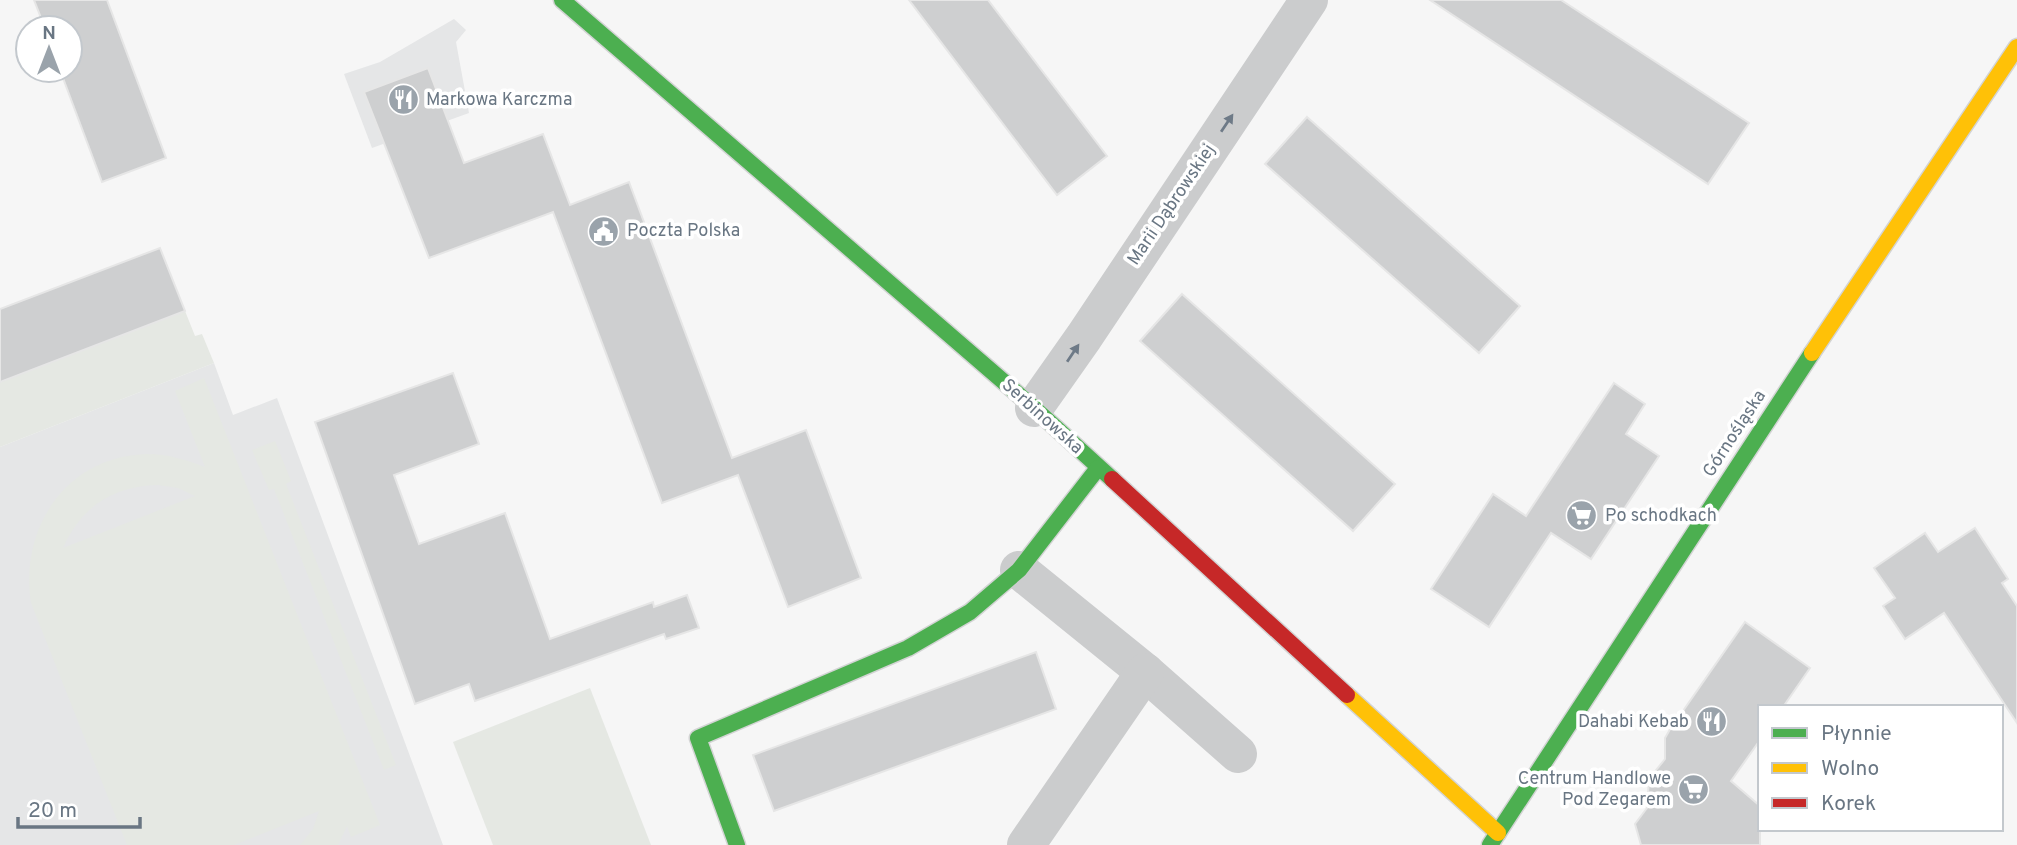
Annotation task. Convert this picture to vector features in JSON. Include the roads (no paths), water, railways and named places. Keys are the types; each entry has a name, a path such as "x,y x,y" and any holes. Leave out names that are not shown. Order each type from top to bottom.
{"street":[{"name":"Serbinowska","path":"562,0 1034,408 1500,841"},
{"name":"Marii Dąbrowskiej","path":"1034,408 1309,0"},
{"name":"Górnośląska","path":"1500,841 1754,440 2017,47"},
{"path":"737,845 698,738 908,648 970,612 1019,570 1098,468"},
{"path":"1019,570 1145,672 1237,754"},
{"path":"1026,845 1145,672"}],"place":[{"name":"Markowa Karczma","path":"403,100"},
{"name":"Poczta Polska","path":"604,231"},
{"name":"Po schodkach","path":"1582,516"},
{"name":"Dahabi Kebab","path":"1712,722"},
{"name":"Centrum Handlowe Pod Zegarem","path":"1694,789"}]}
